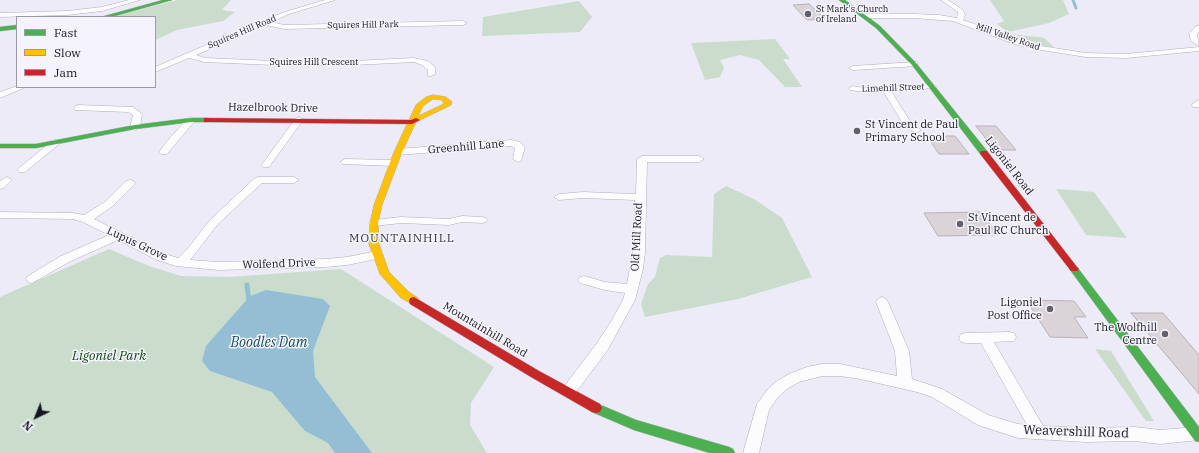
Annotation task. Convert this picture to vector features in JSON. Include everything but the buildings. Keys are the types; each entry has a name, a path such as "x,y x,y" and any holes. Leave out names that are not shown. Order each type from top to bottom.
{"street":[{"path":"0,15 67,13 102,9 137,0"},
{"path":"108,16 169,0"},
{"name":"Squires Hill Road","path":"156,70 264,22 309,6 332,0"},
{"name":"Ligoniel Road","path":"842,0 878,27 914,64 932,86 1057,246 1198,436"},
{"path":"944,0 961,11 962,15 959,20"},
{"name":"Mill Valley Road","path":"865,16 939,17 959,20 1017,42 1079,55 1126,56 1199,49"},
{"name":"Squires Hill Park","path":"264,22 284,27 463,23"},
{"path":"0,28 16,27"},
{"path":"1199,28 1193,34 1194,39 1199,44"},
{"name":"Squires Hill Crescent","path":"188,55 204,60 274,63 353,63 414,60 425,63 432,69 431,74"},
{"path":"853,68 914,64"},
{"name":"Limehill Street","path":"853,88 865,90 932,86"},
{"path":"0,95 19,88"},
{"path":"886,89 907,123 916,130"},
{"path":"78,108 130,109 138,114 135,127"},
{"name":"Hazelbrook Drive","path":"0,146 36,146 135,127 191,120 237,119 412,122"},
{"path":"164,152 191,120"},
{"name":"Lupus Grove","path":"0,214 73,216 86,219 161,257 180,263 193,250 214,222 262,173 298,120"},
{"name":"Mountainhill Road","path":"412,122 398,152 378,205 374,223 374,244 385,274 405,295 422,307 607,414 634,425 729,453"},
{"path":"22,170 55,143"},
{"name":"Greenhill Lane","path":"398,152 511,143 517,144 520,147 518,159"},
{"name":"Old Mill Road","path":"568,392 602,347 629,300 639,252 642,159 699,159"},
{"path":"345,162 394,163"},
{"path":"262,173 294,180"},
{"path":"86,219 110,203 130,183"},
{"path":"559,197 583,195 640,197"},
{"path":"374,223 401,220 449,222 462,219 482,220"},
{"path":"32,279 65,259 118,236"},
{"name":"Wolfend Drive","path":"180,263 219,266 326,263 377,255"},
{"path":"584,280 605,286 632,289"},
{"path":"882,302 902,351 905,383"},
{"path":"966,338 1009,337"},
{"path":"985,338 1039,433"},
{"name":"Weavershill Road","path":"750,453 762,408 773,393 782,385 794,378 807,373 822,370 840,370 860,373 905,383 937,393 983,420 1003,427 1039,433 1086,435 1136,434 1160,437 1198,436"}],"green space":[{"path":"178,0 231,0 222,10 235,12 223,21 177,30 156,40 156,16 115,16"},
{"path":"990,0 1063,0 1069,14 1049,23 1008,32 997,24 1004,21"},
{"path":"579,1 592,17 580,32 482,36 483,17"},
{"path":"1018,35 1044,38 1054,47 1044,46 1015,36"},
{"path":"775,39 790,59 783,59 802,87 785,87 759,60 740,55 720,60 724,68 720,77 705,80 691,43"},
{"path":"726,186 754,199 782,218 812,277 738,299 645,317 641,304 648,284 655,277 660,258 666,255 712,257 714,194"},
{"path":"1056,189 1094,192 1127,238 1086,235"},
{"name":"Ligoniel Park","path":"109,249 149,266 181,276 229,277 341,269 494,367 471,403 470,425 487,453 0,453 0,297"},
{"path":"1095,349 1111,351 1154,421 1146,421"}],"water":[{"name":"Boodles Dam","path":"266,290 323,299 330,306 313,351 315,377 372,453 335,453 328,443 305,431 272,392 210,371 202,361 206,346 250,296"}],"waterway":[{"path":"1073,0 1076,8"},
{"path":"247,285 249,302"}],"traffic: fast":[{"path":"108,16 169,0"},
{"path":"842,0 878,27 914,64 984,153"},
{"path":"0,29 16,27"},
{"path":"0,146 36,146 135,127 191,120 207,120"},
{"path":"1074,269 1199,437"},
{"path":"596,408 634,425 729,453"}],"traffic: slow":[{"path":"414,301 405,295 385,274 374,244 374,223 378,205 398,152 420,105 428,98 433,97 444,98 448,102 447,105 416,120"}],"traffic: jam":[{"path":"207,120 412,122 416,120"},
{"path":"984,153 1074,269"},
{"path":"414,301 535,374 596,408"}],"place":[{"name":"St Mark's Church of Ireland","path":"808,14"},
{"name":"St Vincent de Paul Primary School","path":"857,131"},
{"name":"St Vincent de Paul RC Church","path":"960,224"},
{"name":"Ligoniel Post Office","path":"1050,309"},
{"name":"The Wolfhill Centre","path":"1165,334"}],"district":[{"name":"MOUNTAINHILL","path":"402,239"}]}
